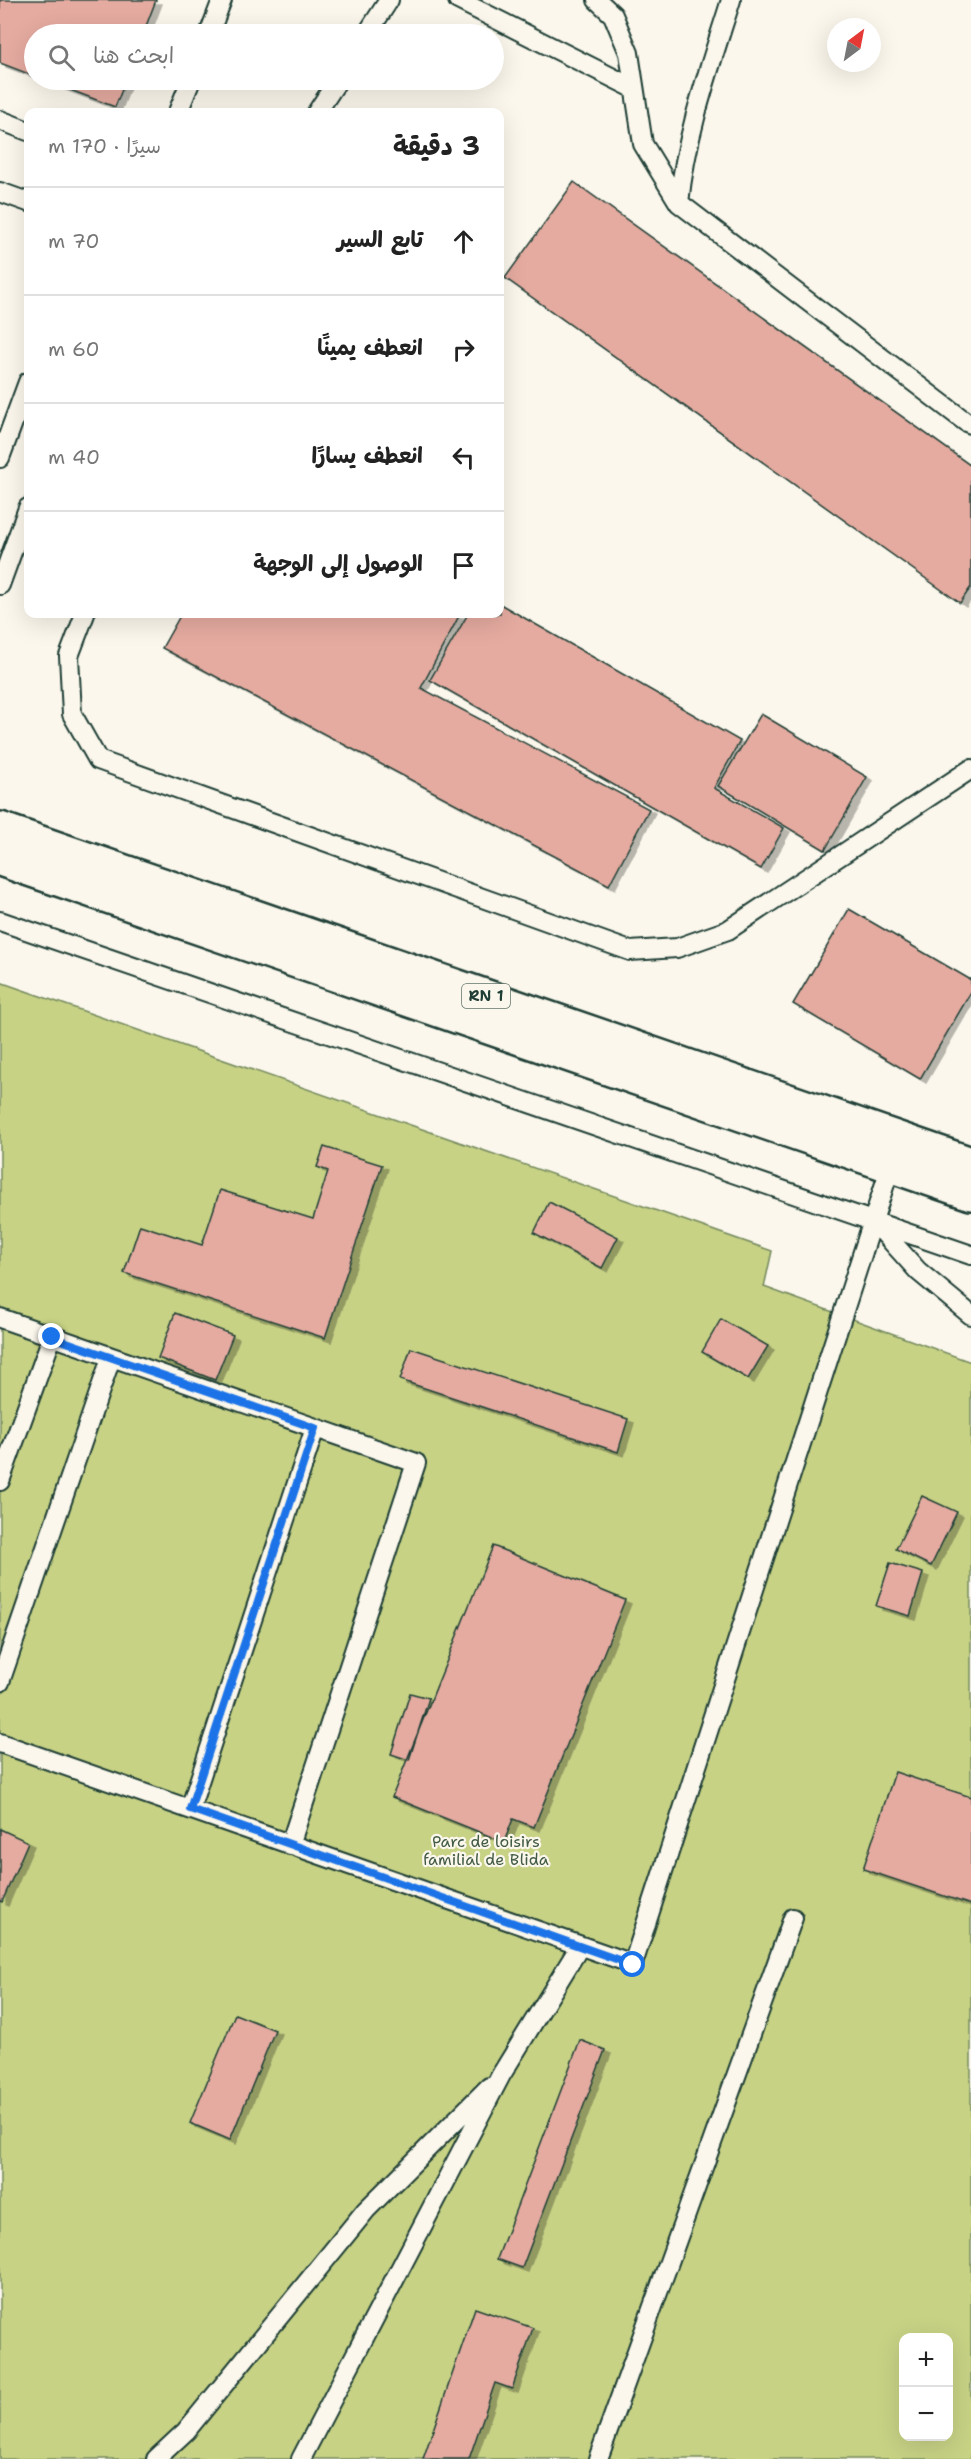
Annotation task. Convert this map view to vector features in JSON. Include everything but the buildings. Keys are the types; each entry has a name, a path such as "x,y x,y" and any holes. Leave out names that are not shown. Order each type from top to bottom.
{"main road":[{"name":"RN 1","path":"0,829 971,1164"},
{"name":"RN 1","path":"0,859 971,1193"}],"lane":[{"path":"213,24 222,0"},
{"path":"373,24 389,0"},
{"path":"458,0 633,88"},
{"path":"597,0 613,15 629,53 643,144 679,203 966,423 971,424"},
{"path":"679,203 688,146 731,0"},
{"path":"180,108 187,90"},
{"path":"320,108 331,90"},
{"path":"0,120 24,129"},
{"path":"0,192 24,201"},
{"path":"0,458 24,393"},
{"path":"0,585 24,519"},
{"path":"83,618 69,656 72,714 98,760 630,951 677,948 728,930 971,769"},
{"path":"0,921 971,1255"},
{"path":"0,1743 633,1965 891,1165"},
{"path":"874,1222 918,1272 971,1315"},
{"path":"0,1318 416,1463 290,1845"},
{"path":"0,1481 52,1337"},
{"path":"0,1683 111,1358"},
{"path":"190,1809 315,1428"},
{"path":"598,2459 793,1918"},
{"path":"301,2459 501,2075 580,1946"},
{"path":"156,2459 186,2431 366,2210 501,2075"}],"green space":[{"name":"Parc de loisirs familial de Blida","path":"0,982 772,1251 764,1287 971,1362 971,2459 0,2459"}],"route":[{"path":"52,1337 315,1428 190,1809 633,1965"}]}
